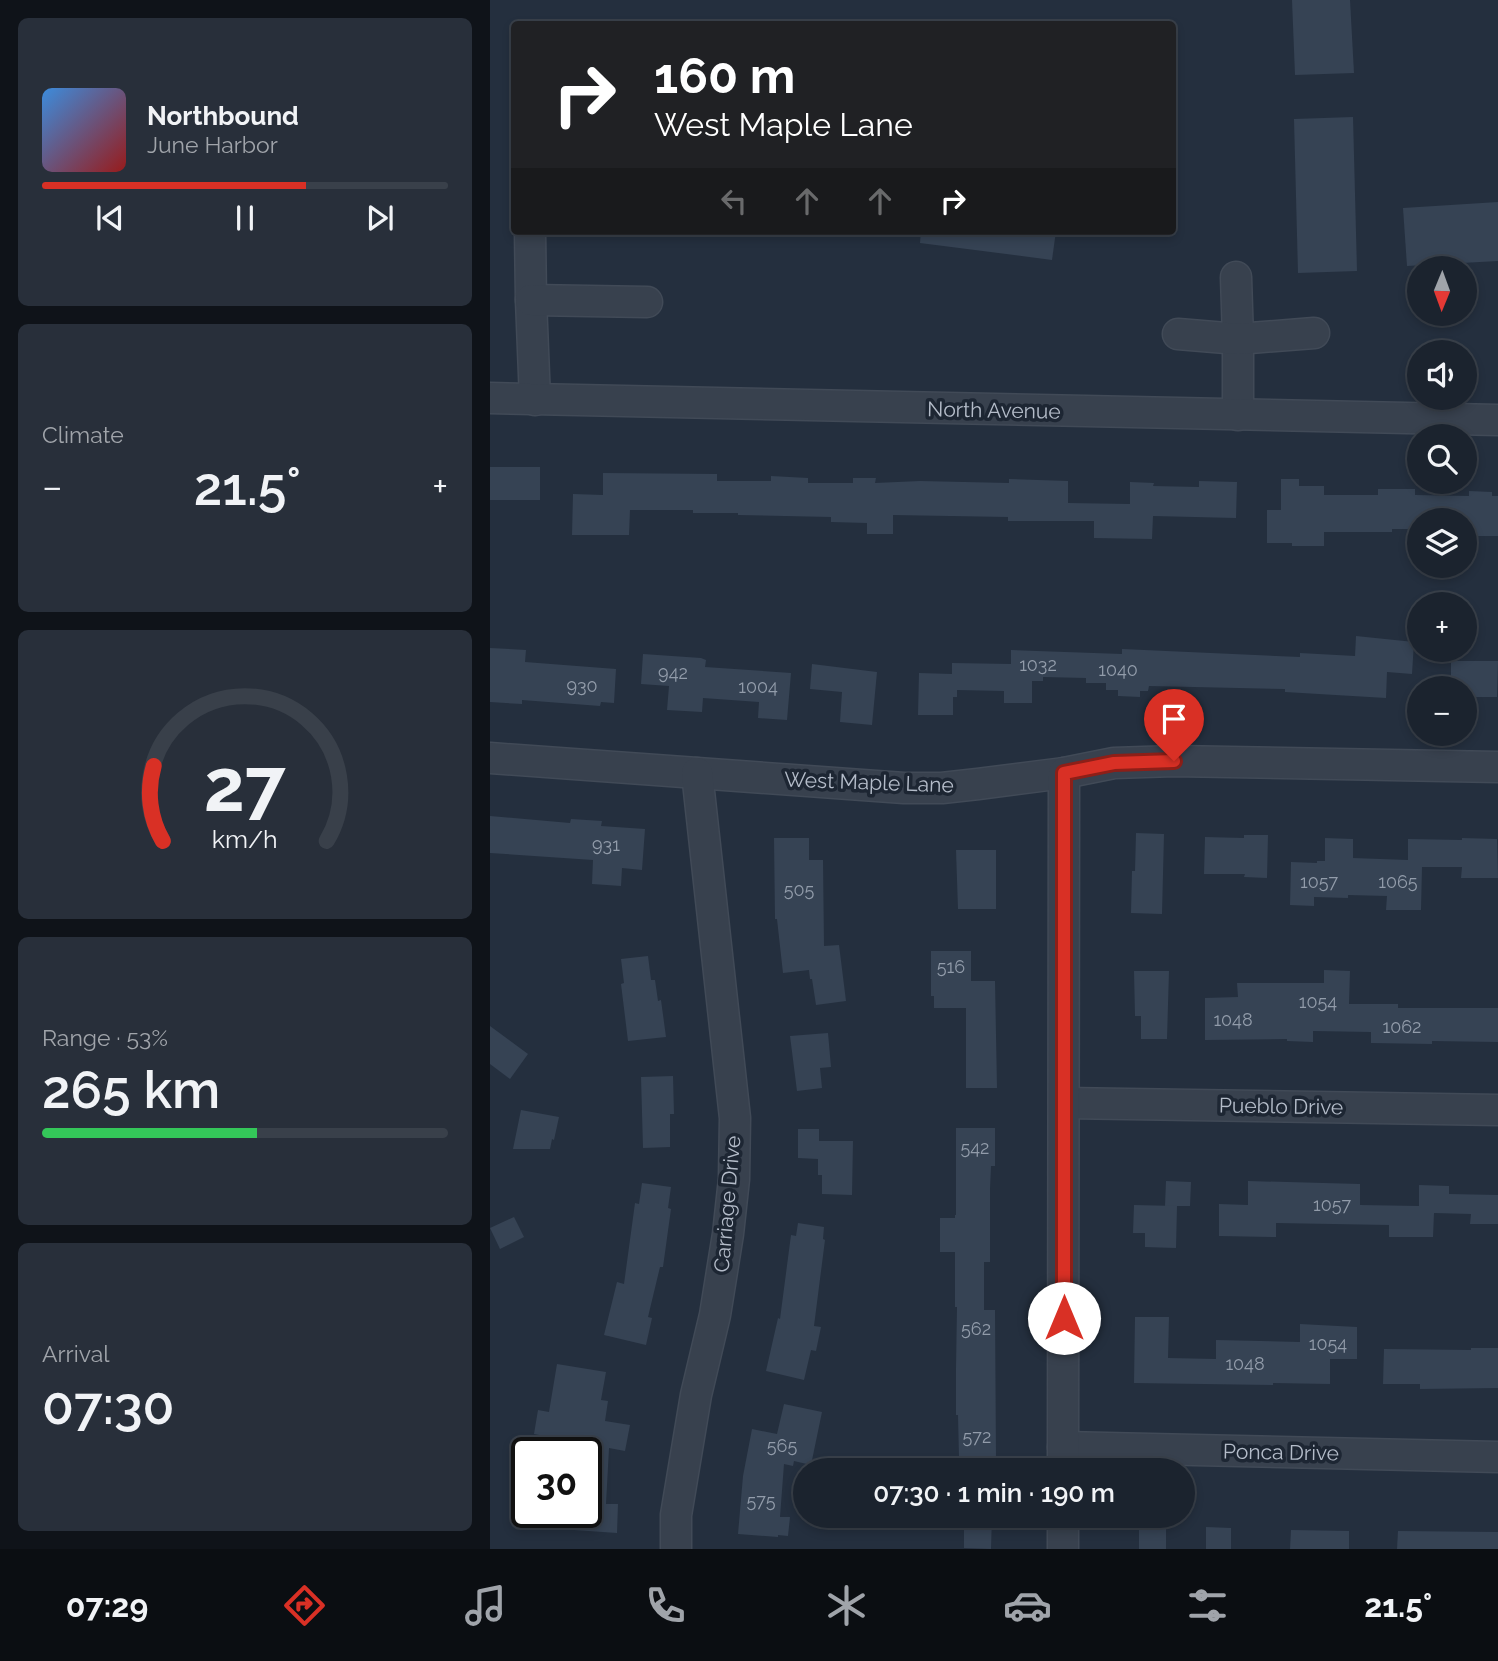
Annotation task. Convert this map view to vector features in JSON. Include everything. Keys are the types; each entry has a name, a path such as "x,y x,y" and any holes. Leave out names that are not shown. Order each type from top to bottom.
{"street":[{"path":"530,235 535,400"},
{"path":"1236,277 1238,415"},
{"path":"531,300 647,302"},
{"path":"1178,334 1238,339 1314,333"},
{"name":"North Avenue","path":"490,398 1498,421"},
{"name":"West Maple Lane","path":"490,758 904,788 978,784 1064,773 1114,763 1174,761 1498,767"},
{"name":"Carriage Drive","path":"676,1549 676,1515 696,1395 715,1315 734,1179 734,1118 697,772"},
{"path":"1063,1458 1064,773"},
{"name":"Pueblo Drive","path":"1064,1103 1498,1110"},
{"name":"Ponca Drive","path":"1195,1458 1498,1457"},
{"path":"1063,1528 1063,1549"}],"building":[{"path":"1292,0 1350,0 1354,73 1295,75"},
{"path":"1353,117 1357,271 1298,273 1294,119"},
{"path":"1498,202 1498,261 1477,262 1477,256 1407,256 1407,266 1403,208"},
{"path":"921,235 1055,235 1052,260 920,243"},
{"path":"490,467 540,467 540,500 490,500"},
{"path":"603,473 717,474 717,481 771,481 771,476 808,478 808,483 853,483 853,478 876,478 875,483 1009,483 1009,479 1068,481 1068,503 1130,504 1130,482 1154,483 1153,486 1199,487 1199,481 1237,482 1236,518 1153,516 1152,539 1094,538 1094,521 1008,521 1008,517 893,515 893,534 867,534 867,523 831,522 831,517 693,513 693,510 630,510 629,535 572,535 573,494 603,495"},
{"path":"1281,479 1299,479 1299,486 1324,486 1324,495 1378,495 1378,489 1407,489 1407,494 1415,495 1469,496 1477,494 1477,491 1492,492 1492,496 1498,496 1498,536 1477,536 1477,508 1407,508 1407,529 1392,529 1392,532 1324,532 1324,546 1267,543 1267,510 1281,510"},
{"path":"1356,636 1407,641 1407,662 1413,662 1412,674 1387,672 1386,698 1285,692 1285,689 1149,686 1148,691 1140,691 1140,697 1118,696 1118,690 1106,690 1106,683 1086,683 1086,678 1043,677 1043,681 1032,681 1032,703 1004,703 1004,691 957,690 957,697 953,697 953,715 918,715 919,673 952,674 952,663 1011,664 1011,650 1122,654 1122,649 1300,657 1300,653 1355,656"},
{"path":"490,648 526,650 525,662 616,669 614,703 601,702 600,706 522,700 522,704 490,702"},
{"path":"643,654 701,658 706,660 705,667 791,673 787,720 758,718 759,702 703,698 702,712 667,710 669,686 641,684"},
{"path":"1498,661 1497,697 1477,697 1477,676 1451,676 1451,662"},
{"path":"812,664 877,672 872,725 840,722 842,692 810,689"},
{"path":"490,816 570,823 571,819 602,821 601,826 645,829 642,870 622,868 621,886 592,884 593,860 490,853"},
{"path":"1136,833 1164,834 1162,914 1131,913"},
{"path":"1244,835 1268,835 1267,878 1244,877 1245,874 1204,874 1205,837 1244,838"},
{"path":"774,838 809,838 809,860 823,860 824,946 839,945 846,1001 816,1005 809,970 783,973 775,919"},
{"path":"1325,838 1353,839 1353,858 1408,860 1408,839 1497,839 1498,878 1461,878 1462,867 1422,867 1421,910 1386,910 1387,896 1314,897 1314,906 1290,905 1291,862 1325,861"},
{"path":"956,850 996,850 996,909 958,909"},
{"path":"931,951 971,951 971,981 995,981 997,1088 966,1088 966,1008 934,1008 934,996 931,996"},
{"path":"648,956 651,980 655,980 658,1001 661,1000 666,1037 628,1041 621,984 624,983 621,959"},
{"path":"1324,970 1350,971 1349,1004 1398,1004 1398,1008 1498,1008 1498,1042 1371,1043 1371,1032 1313,1031 1313,1042 1287,1039 1205,1040 1205,998 1238,997 1237,983 1324,983"},
{"path":"1134,971 1169,971 1167,1039 1141,1039 1141,1016 1135,1016"},
{"path":"490,1026 528,1054 510,1079 490,1064"},
{"path":"828,1033 831,1067 820,1068 822,1088 797,1091 790,1036"},
{"path":"673,1076 674,1114 670,1114 670,1147 643,1148 641,1077"},
{"path":"521,1110 559,1117 550,1149 513,1149"},
{"path":"956,1128 995,1128 995,1166 991,1166 990,1189 990,1262 984,1262 984,1310 995,1310 996,1458 959,1457 956,1415 955,1252 940,1252 940,1218 955,1218"},
{"path":"798,1129 819,1129 819,1141 853,1141 852,1195 822,1194 822,1175 818,1175 818,1159 798,1158"},
{"path":"1166,1181 1191,1182 1190,1206 1165,1206"},
{"path":"1248,1181 1360,1184 1360,1205 1419,1206 1419,1185 1449,1186 1449,1194 1498,1195 1498,1224 1470,1224 1471,1214 1434,1213 1433,1237 1389,1237 1389,1225 1276,1223 1276,1237 1219,1236 1219,1204 1248,1205"},
{"path":"642,1183 671,1187 668,1208 671,1209 663,1267 660,1267 648,1317 652,1318 646,1345 604,1335 617,1282 624,1284 635,1203 639,1204"},
{"path":"1134,1205 1177,1206 1176,1248 1145,1247 1145,1233 1133,1233"},
{"path":"514,1217 524,1237 500,1249 490,1228"},
{"path":"798,1223 824,1227 825,1240 814,1326 821,1327 816,1351 811,1350 804,1380 766,1371 778,1318 780,1319 791,1235 796,1236"},
{"path":"1135,1317 1169,1317 1168,1358 1216,1359 1216,1340 1300,1342 1300,1324 1357,1327 1357,1359 1330,1359 1330,1384 1134,1383"},
{"path":"1498,1348 1498,1388 1420,1389 1420,1384 1383,1384 1384,1349"},
{"path":"557,1364 606,1372 601,1400 608,1401 605,1421 630,1425 625,1451 609,1448 606,1504 618,1504 617,1533 574,1530 602,1528 602,1437 550,1437 534,1434 538,1410 549,1412"},
{"path":"784,1404 822,1412 812,1458 793,1458 793,1466 784,1464 780,1517 790,1517 788,1536 738,1534 743,1476 752,1429 777,1434"},
{"path":"1206,1527 1231,1528 1231,1549 1206,1549"},
{"path":"964,1528 992,1528 991,1549 964,1548"},
{"path":"1139,1528 1166,1528 1166,1549 1139,1549"},
{"path":"1291,1530 1349,1531 1349,1549 1290,1549"},
{"path":"1398,1531 1498,1532 1498,1549 1397,1549"}],"route":[{"path":"1064,1318 1064,773 1114,763 1174,761"}]}
